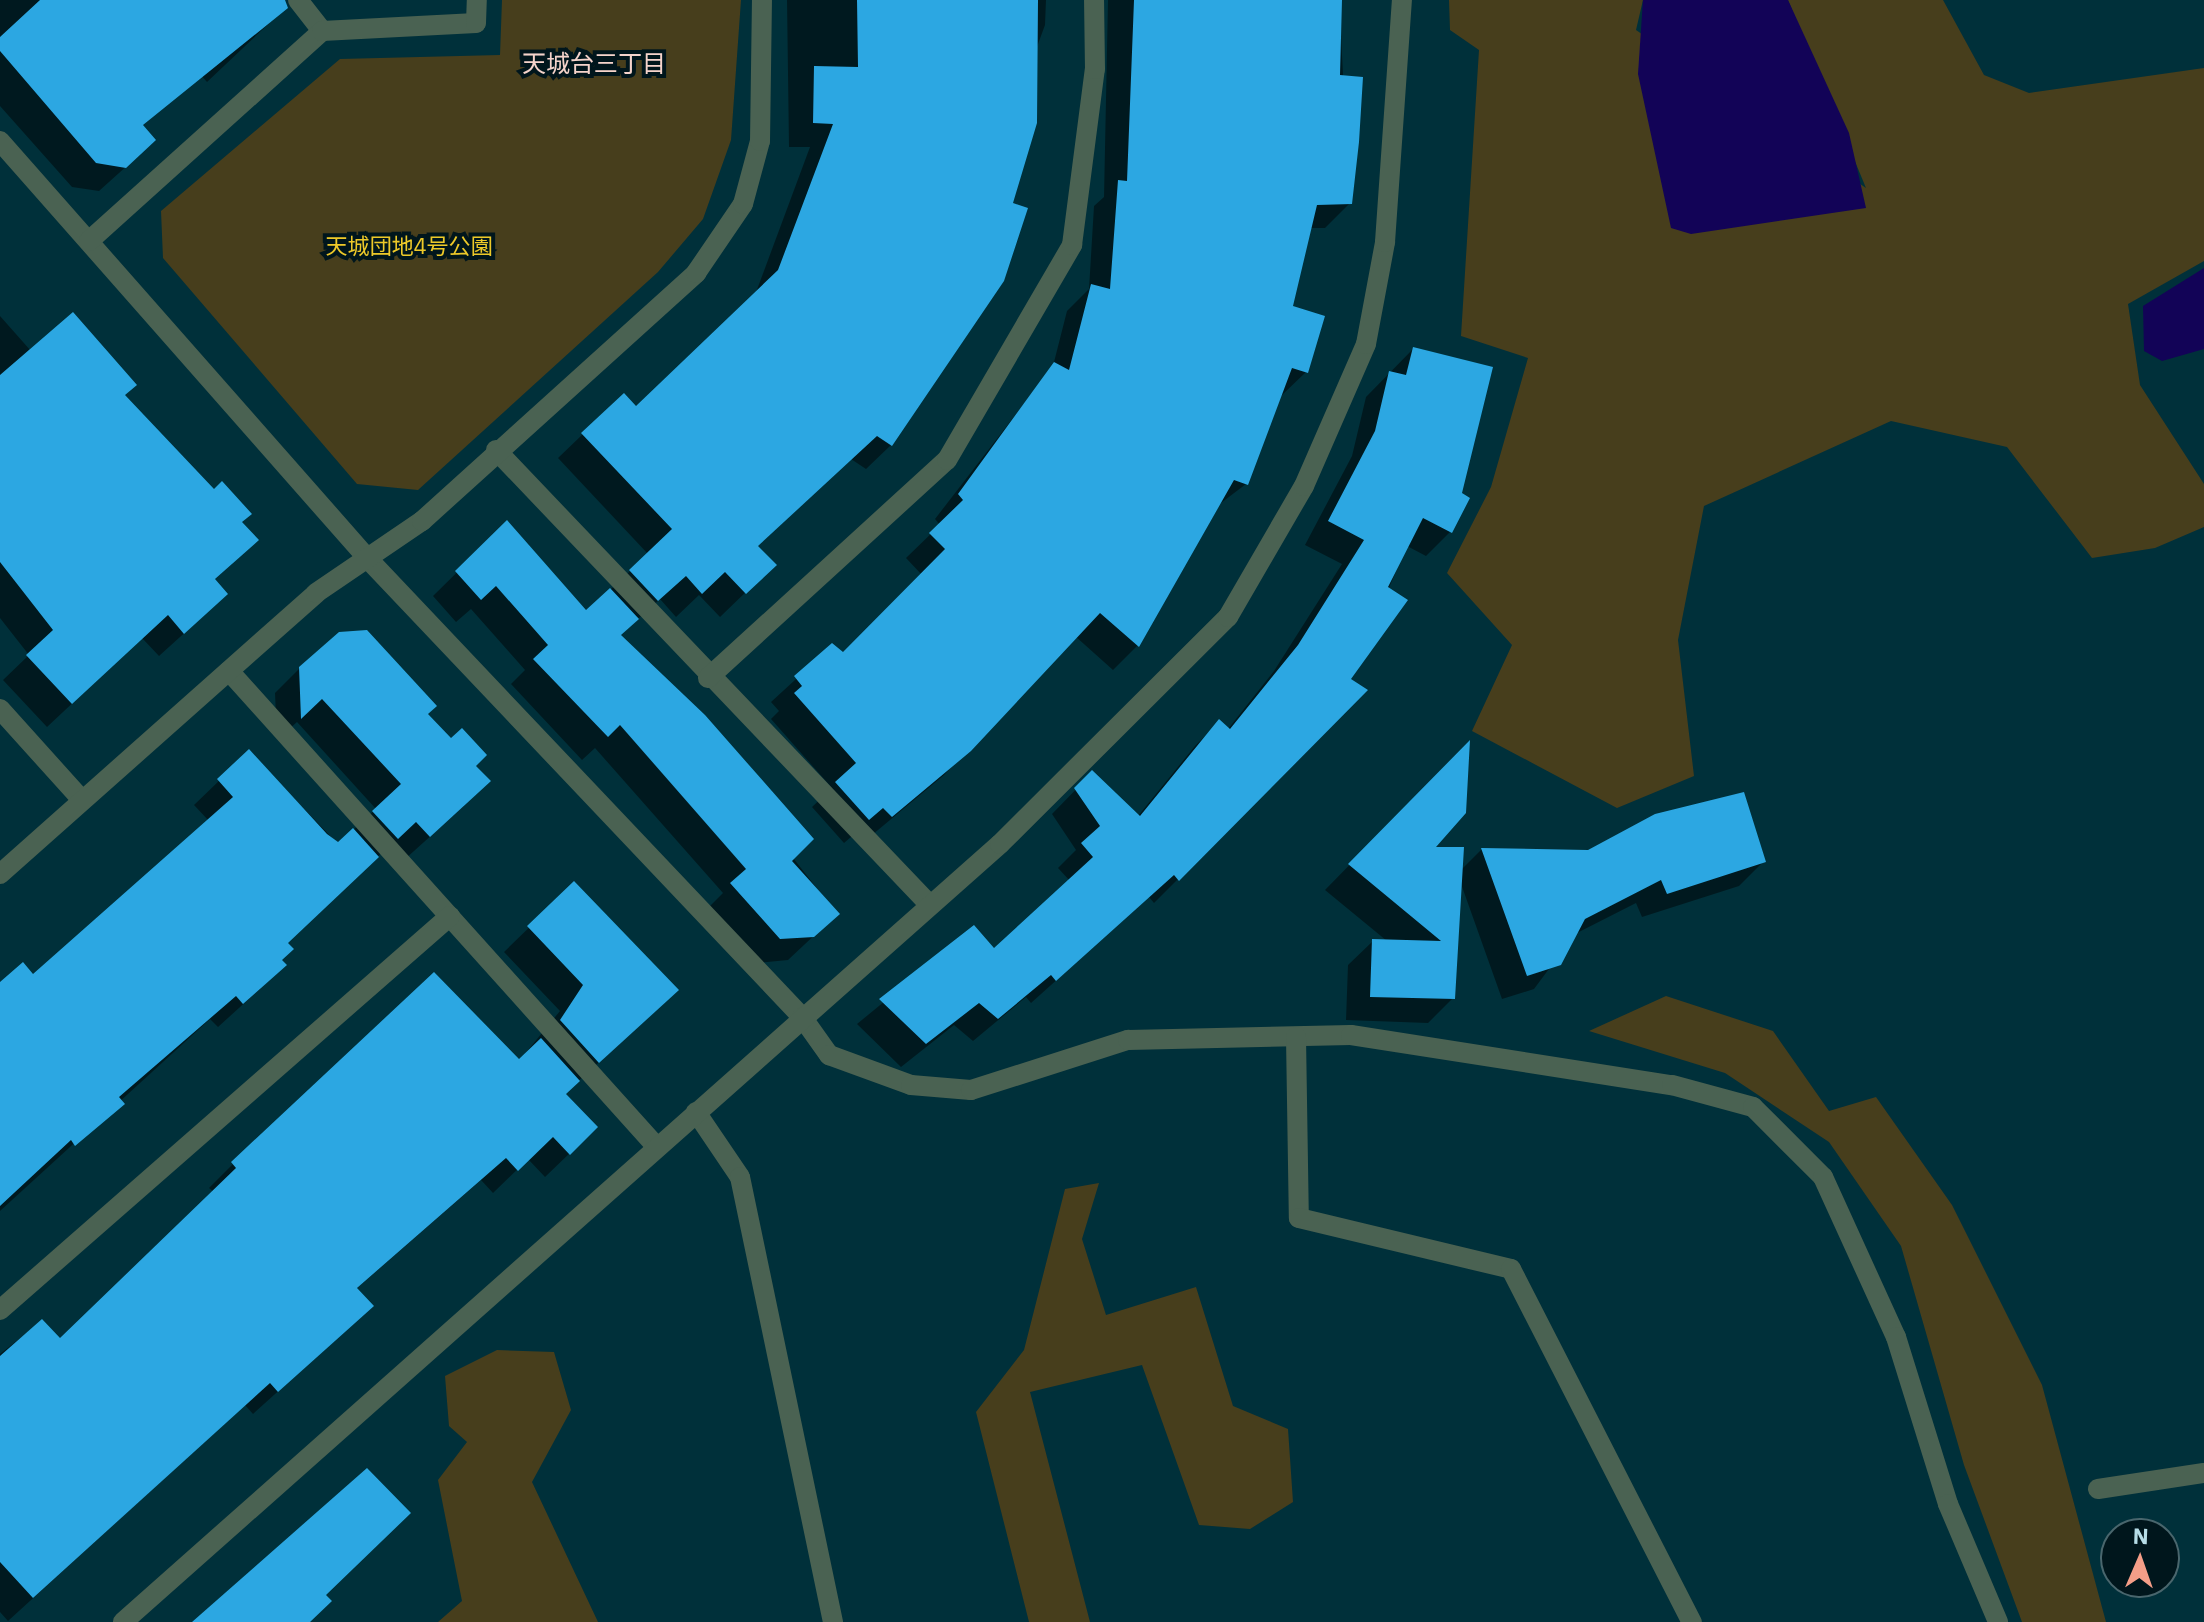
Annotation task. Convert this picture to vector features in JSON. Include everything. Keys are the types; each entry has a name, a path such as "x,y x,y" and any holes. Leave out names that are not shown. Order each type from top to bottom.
{"street":[{"path":"298,0 322,31"},
{"path":"89,241 322,31 476,23 477,0"},
{"path":"0,874 316,593 369,560 696,273 743,204 760,141 762,0"},
{"path":"708,678 947,460 1072,245 1095,69 1094,0"},
{"path":"123,1622 929,904 1228,617 1304,486 1366,344 1387,227 1402,0"},
{"path":"0,141 369,560 802,1017 829,1055 911,1085 971,1090 1128,1040 1351,1035 1672,1085 1753,1107 1823,1177 1896,1337 1948,1504 1998,1622"},
{"path":"496,450 708,678 929,904"},
{"path":"229,671 655,1145"},
{"path":"0,709 82,800"},
{"path":"0,1310 450,916"},
{"path":"1296,1037 1299,1218 1511,1269 1692,1622"},
{"path":"696,1112 740,1177 833,1622"},
{"path":"2098,1489 2204,1473"}],"green space":[{"name":"天城団地4号公園","path":"502,0 741,0 731,140 703,219 658,272 418,490 357,484 163,258 161,211 340,59 500,55"},
{"path":"1449,0 1643,0 1636,30 1866,188 1788,0 1943,0 1984,75 2029,93 2204,68 2204,261 2128,304 2140,385 2204,484 2204,527 2155,548 2092,558 2007,447 1891,421 1704,506 1678,640 1694,776 1617,808 1472,731 1512,645 1447,573 1491,487 1528,358 1461,336 1479,50 1450,30"},
{"path":"1666,996 1773,1031 1829,1111 1876,1097 1952,1205 2042,1385 2106,1622 2022,1622 1964,1465 1901,1246 1829,1142 1725,1073 1589,1031"},
{"path":"1099,1183 1082,1239 1106,1315 1196,1287 1233,1406 1288,1429 1293,1502 1250,1529 1199,1525 1142,1365 1030,1392 1090,1622 1029,1622 976,1412 1024,1350 1065,1189"},
{"path":"497,1350 554,1352 571,1410 532,1482 598,1622 438,1622 462,1601 438,1480 467,1442 449,1426 445,1376"}],"shaded area":[{"path":"1643,0 1788,0 1849,133 1866,208 1691,234 1671,228 1638,74"},
{"path":"2204,268 2204,349 2162,361 2144,351 2143,306"}],"building":[{"path":"40,0 285,0 288,8 143,125 156,140 126,168 96,163 0,51 0,37"},
{"path":"857,0 1038,0 1037,123 1013,203 1028,208 1004,281 892,446 877,436 758,546 777,565 746,594 725,572 702,594 686,576 658,601 629,570 672,529 581,433 624,393 636,406 778,270 833,124 813,123 814,66 858,67"},
{"path":"1134,0 1342,0 1340,75 1363,77 1359,142 1352,204 1317,205 1293,306 1325,316 1308,373 1292,368 1248,485 1234,480 1139,647 1100,613 971,751 892,817 883,808 869,820 835,782 856,763 794,693 802,686 794,676 832,643 843,652 945,549 929,533 963,500 958,494 1054,362 1069,370 1091,284 1110,289 1118,180 1127,181"},
{"path":"73,312 137,385 125,395 214,489 222,481 252,514 242,522 259,540 215,579 228,594 184,634 168,615 72,704 26,655 53,630 0,562 0,375"},
{"path":"1413,347 1493,367 1462,493 1470,498 1452,533 1423,518 1388,587 1408,600 1351,679 1368,690 1179,881 1174,875 1056,981 1051,975 998,1019 979,1003 926,1044 879,999 974,925 994,948 1093,857 1081,843 1100,826 1074,788 1092,770 1140,816 1219,719 1230,729 1298,645 1364,540 1328,521 1375,431 1389,371 1406,375"},
{"path":"507,520 586,610 610,588 639,619 621,635 705,715 814,839 792,861 840,914 814,937 780,939 730,883 746,869 620,725 608,737 533,659 548,645 496,586 481,600 455,571"},
{"path":"367,630 437,706 428,714 451,738 462,728 487,755 476,766 491,781 430,837 416,822 398,839 372,811 401,784 322,699 301,719 299,667 339,632"},
{"path":"1470,740 1466,813 1436,847 1464,847 1455,999 1370,997 1372,939 1441,941 1348,864"},
{"path":"249,749 327,834 338,842 353,828 379,857 288,943 294,949 282,960 287,965 243,1004 236,996 119,1097 125,1104 75,1146 71,1140 0,1206 0,982 23,962 33,974 233,797 217,779"},
{"path":"1744,792 1766,862 1667,894 1661,880 1585,919 1561,965 1527,976 1481,848 1588,850 1655,814"},
{"path":"574,881 679,990 599,1063 560,1020 583,985 527,926"},
{"path":"434,972 519,1059 541,1038 580,1081 566,1094 598,1127 570,1155 553,1137 518,1171 506,1158 357,1288 374,1306 278,1392 270,1383 33,1598 0,1562 0,1356 42,1319 60,1338 236,1168 231,1162"},
{"path":"367,1468 411,1513 326,1595 332,1601 310,1622 192,1622"}],"district":[{"name":"天城台三丁目","path":"594,64"}]}
